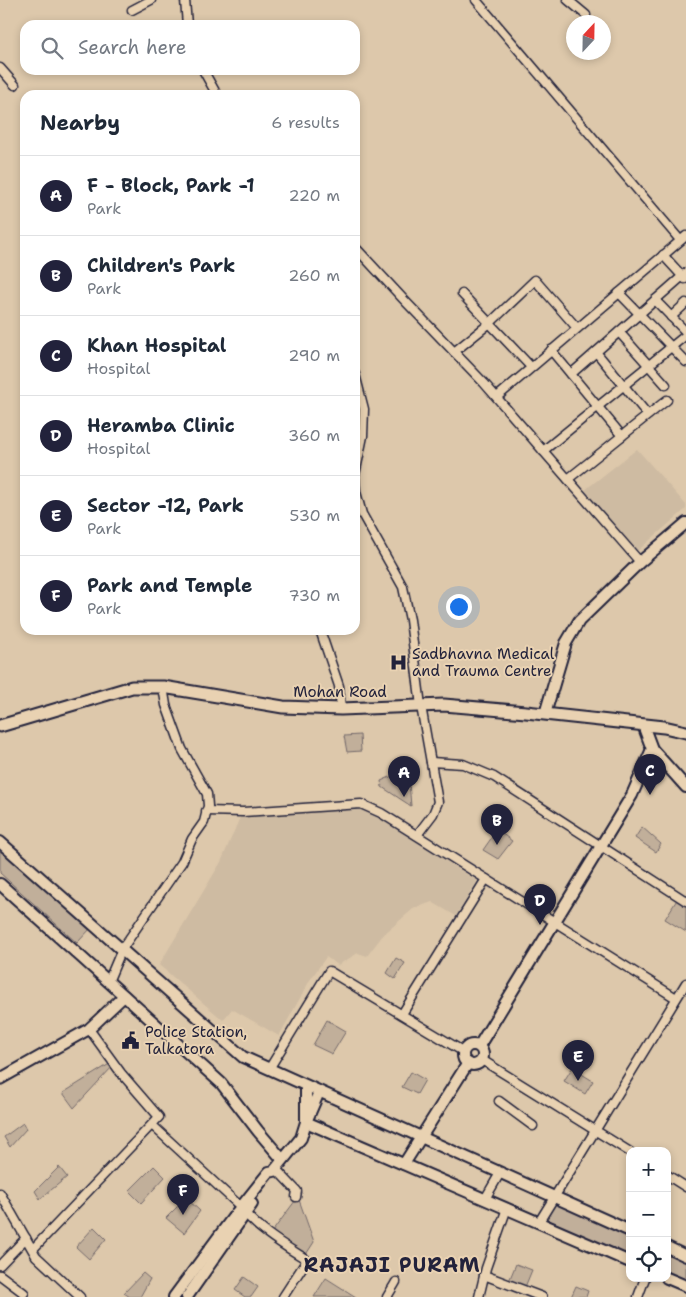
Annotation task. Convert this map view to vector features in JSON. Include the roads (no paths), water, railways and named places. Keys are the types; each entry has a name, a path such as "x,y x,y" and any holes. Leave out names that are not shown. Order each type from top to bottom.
{"main road":[{"name":"Mohan Road","path":"0,726 132,687 163,688 283,707 341,709 444,705 545,714 686,732"}],"street":[{"path":"132,10 151,0"},
{"path":"185,0 187,20"},
{"path":"476,0 683,238 497,397"},
{"path":"568,0 586,14"},
{"path":"0,68 15,85"},
{"path":"206,75 214,90"},
{"path":"360,252 497,397 640,562"},
{"path":"572,374 655,300 685,276 663,255"},
{"path":"454,352 490,323 535,280 577,328"},
{"path":"619,292 686,362"},
{"path":"462,294 531,367"},
{"path":"543,451 686,334 655,300"},
{"path":"671,317 686,303"},
{"path":"619,332 666,385"},
{"path":"551,350 622,436"},
{"path":"596,352 648,415"},
{"path":"360,393 364,409 363,436 360,451"},
{"path":"568,479 667,400"},
{"path":"360,507 362,514 403,587 410,620 421,706 438,802 433,814 417,836"},
{"path":"545,714 566,642 579,621 640,562 686,523"},
{"path":"322,635 339,686 341,709"},
{"path":"108,982 122,949 182,862 192,839 204,822 207,794 182,749 166,705 163,688"},
{"path":"643,725 652,749 686,787"},
{"path":"479,1046 632,794 652,749"},
{"path":"432,762 462,764 494,777 686,901"},
{"path":"206,811 243,812 362,804 381,813 676,998"},
{"path":"0,842 243,1057 626,1229"},
{"path":"402,1014 486,879"},
{"path":"0,884 221,1083 282,1159"},
{"path":"269,1069 329,971 464,1052"},
{"path":"539,1222 686,983"},
{"path":"0,1079 89,1029 124,996"},
{"path":"32,1250 160,1117 121,1073 89,1029"},
{"path":"470,1046 479,1046 483,1054 482,1060 474,1065 468,1063 464,1058 464,1052 470,1046"},
{"path":"482,1060 626,1149"},
{"path":"404,1164 468,1063"},
{"path":"306,1086 306,1122"},
{"path":"174,1297 243,1210 274,1175 282,1159 302,1138 318,1092"},
{"path":"498,1101 533,1126"},
{"path":"306,1122 626,1260"},
{"path":"152,1125 269,1233 307,1260 283,1297"},
{"path":"275,1170 297,1191 296,1196"},
{"path":"485,1199 500,1173"},
{"path":"671,1178 686,1187"},
{"path":"0,1193 36,1256 80,1297"},
{"path":"479,1297 484,1275 506,1208"},
{"path":"187,1297 243,1210"},
{"path":"0,1265 26,1238"},
{"path":"671,1249 686,1256"},
{"path":"0,1275 24,1293"},
{"path":"484,1275 542,1297"},
{"path":"671,1280 686,1286"},
{"path":"387,1297 396,1282"},
{"path":"638,1297 644,1282"}],"place":[{"name":"Sadbhavna Medical and Trauma Centre","path":"398,663"},
{"name":"Khan Hospital","path":"650,795"},
{"name":"F - Block, Park -1","path":"404,797"},
{"name":"Children's Park","path":"497,845"},
{"name":"Heramba Clinic","path":"540,925"},
{"name":"Police Station, Talkatora","path":"131,1041"},
{"name":"Sector -12, Park","path":"578,1081"},
{"name":"Park and Temple","path":"183,1215"}],"district":[{"name":"RAJAJI PURAM","path":"392,1265"}]}
